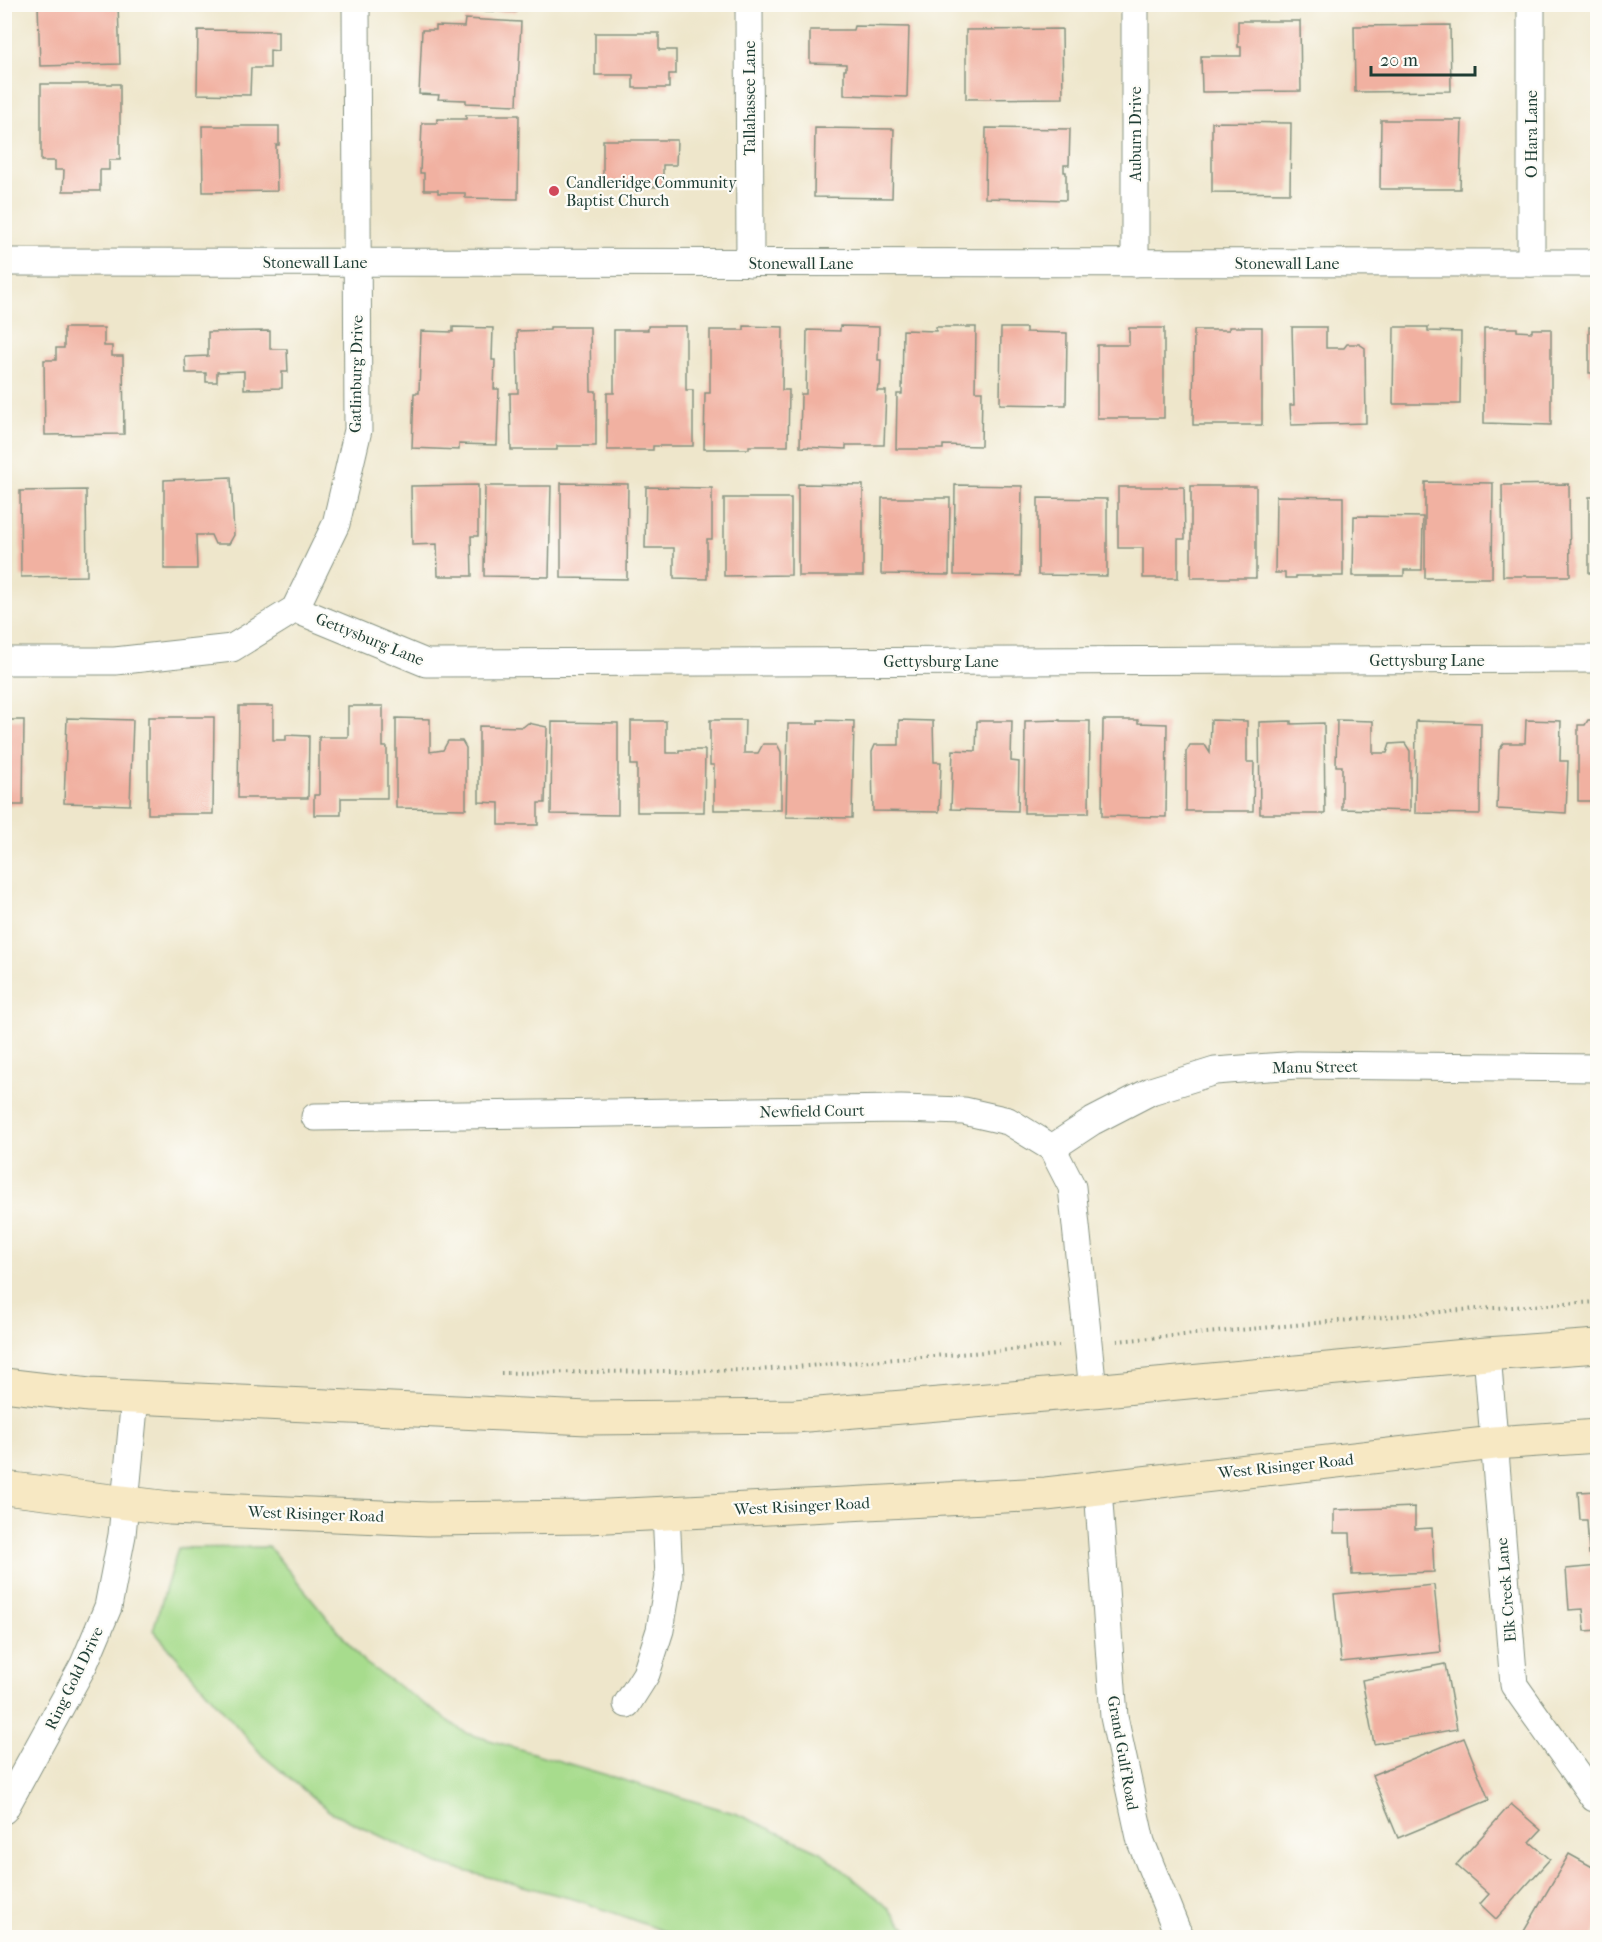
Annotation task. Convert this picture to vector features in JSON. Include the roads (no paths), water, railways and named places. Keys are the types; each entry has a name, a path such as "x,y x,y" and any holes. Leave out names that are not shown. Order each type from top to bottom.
{"main road":[{"path":"4,1385 89,1395 588,1418 795,1416 1093,1392 1487,1354 1598,1346"},
{"name":"West Risinger Road","path":"4,1488 170,1508 428,1519 588,1517 1046,1494 1494,1443 1598,1436"}],"street":[{"name":"Gatlinburg Drive","path":"295,609 336,524 358,430 356,4"},
{"name":"Tallahassee Lane","path":"748,4 750,263"},
{"name":"Auburn Drive","path":"1135,4 1135,263"},
{"name":"O Hara Lane","path":"1531,4 1531,263"},
{"name":"Stonewall Lane","path":"4,262 1598,263"},
{"name":"Gettysburg Lane","path":"295,609 426,663 1598,659"},
{"path":"4,661 116,661 232,648 295,609"},
{"name":"Manu Street","path":"1052,1148 1093,1121 1151,1091 1215,1071 1297,1065 1598,1068"},
{"name":"Newfield Court","path":"315,1117 901,1109 964,1111 1008,1121 1052,1148"},
{"path":"1052,1148 1072,1187 1093,1392"},
{"name":"Elk Creek Lane","path":"1487,1354 1514,1685 1594,1798 1598,1799"},
{"name":"Ring Gold Drive","path":"4,1810 84,1664 108,1607 120,1548 135,1397"},
{"name":"Grand Gulf Road","path":"1098,1488 1114,1717 1141,1842 1181,1938"},
{"path":"627,1704 646,1674 660,1630 669,1577 666,1513"}],"place":[{"name":"Candleridge Community Baptist Church","path":"554,191"}]}
